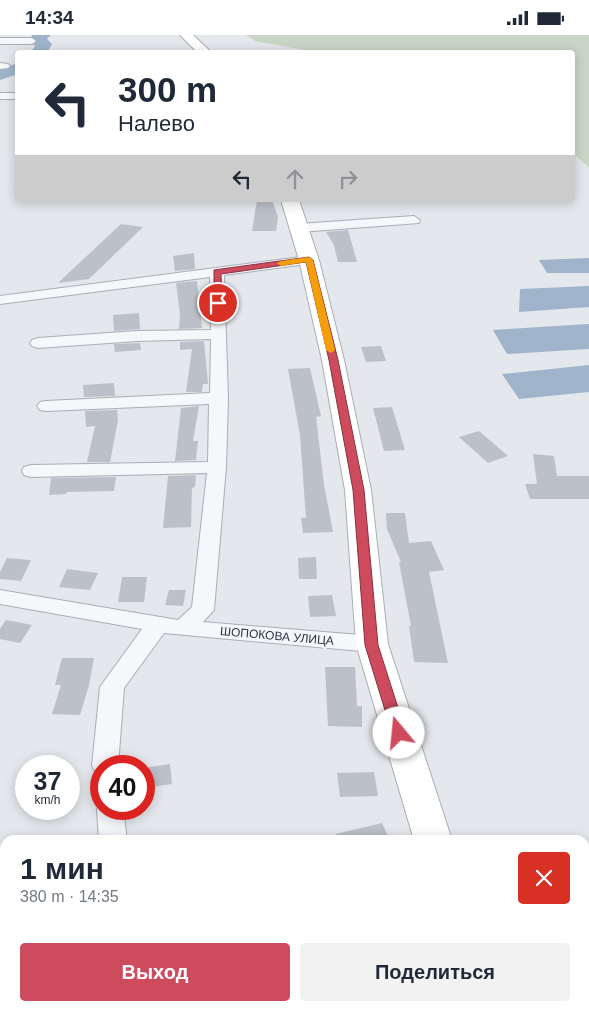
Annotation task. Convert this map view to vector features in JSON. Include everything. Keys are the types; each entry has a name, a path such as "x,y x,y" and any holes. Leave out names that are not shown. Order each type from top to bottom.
{"street":[{"path":"186,35 203,50"},
{"path":"0,41 32,41"},
{"path":"0,96 15,95"},
{"path":"291,202 309,260 333,360 358,490 372,645 431,835"},
{"path":"299,228 414,220"},
{"path":"0,301 309,260"},
{"path":"182,629 203,610 217,467 219,334 217,272"},
{"path":"38,343 138,336 219,334"},
{"path":"46,406 219,398"},
{"path":"31,471 217,467"},
{"name":"ШОПОКОВА УЛИЦА","path":"0,597 182,629 372,645"},
{"path":"106,755 112,687 158,625"},
{"path":"111,820 113,835"}],"green space":[{"path":"246,35 589,35 589,168 575,155 575,50 304,50 255,41"}],"water":[{"path":"589,258 589,273 547,273 539,260"},
{"path":"589,286 589,307 519,312 520,289"},
{"path":"589,324 589,349 507,354 493,330"},
{"path":"589,365 589,392 519,399 502,374"}],"building":[{"path":"257,202 273,202 278,217 276,231 252,231"},
{"path":"121,224 143,227 89,279 58,283"},
{"path":"348,230 357,262 338,262 334,245 326,232"},
{"path":"194,253 195,269 175,271 173,256"},
{"path":"197,281 202,328 179,329 180,315 176,283"},
{"path":"139,313 140,329 114,331 113,315"},
{"path":"204,341 208,384 203,384 202,392 186,392 192,349 180,350 180,342"},
{"path":"140,343 141,350 115,352 114,344"},
{"path":"381,346 386,361 366,362 361,347"},
{"path":"310,368 321,416 316,417 324,485 333,532 303,533 301,518 306,518 300,435 288,369"},
{"path":"114,383 115,396 84,397 83,385"},
{"path":"199,406 193,441 198,441 196,460 175,461 181,408"},
{"path":"392,407 405,450 384,451 373,408"},
{"path":"117,410 118,420 110,462 87,462 95,426 86,427 85,411"},
{"path":"479,431 508,456 488,463 459,437"},
{"path":"533,454 554,456 557,476 589,476 589,499 530,499 525,484 537,484"},
{"path":"196,475 195,487 192,488 191,527 163,528 168,476"},
{"path":"116,477 114,491 67,492 66,494 49,495 51,478"},
{"path":"386,513 405,513 409,543 431,541 444,570 429,572 448,663 414,662 409,626 411,626 399,562 401,562 387,529"},
{"path":"316,557 317,579 299,579 298,558"},
{"path":"7,558 31,560 21,581 0,579 0,572"},
{"path":"67,569 98,573 90,590 59,587"},
{"path":"122,577 147,577 144,602 118,602"},
{"path":"169,590 186,590 183,606 165,605"},
{"path":"332,595 336,616 310,617 308,596"},
{"path":"6,620 32,625 20,643 0,639 0,629"},
{"path":"62,658 94,658 89,685 80,715 52,714 61,685 55,685"},
{"path":"325,667 355,667 357,706 362,706 362,727 328,726"},
{"path":"170,764 172,784 155,786 155,766"},
{"path":"374,772 378,796 340,797 337,773"},
{"path":"382,823 388,835 336,835"}],"waterway":[{"path":"40,50 44,44 38,41 39,37 43,35"},
{"path":"0,75 15,69"}],"slow traffic":[{"path":"281,263 309,260 331,350"}],"route":[{"path":"218,303 217,272 309,260 333,360 358,490 372,645 399,733"}]}
